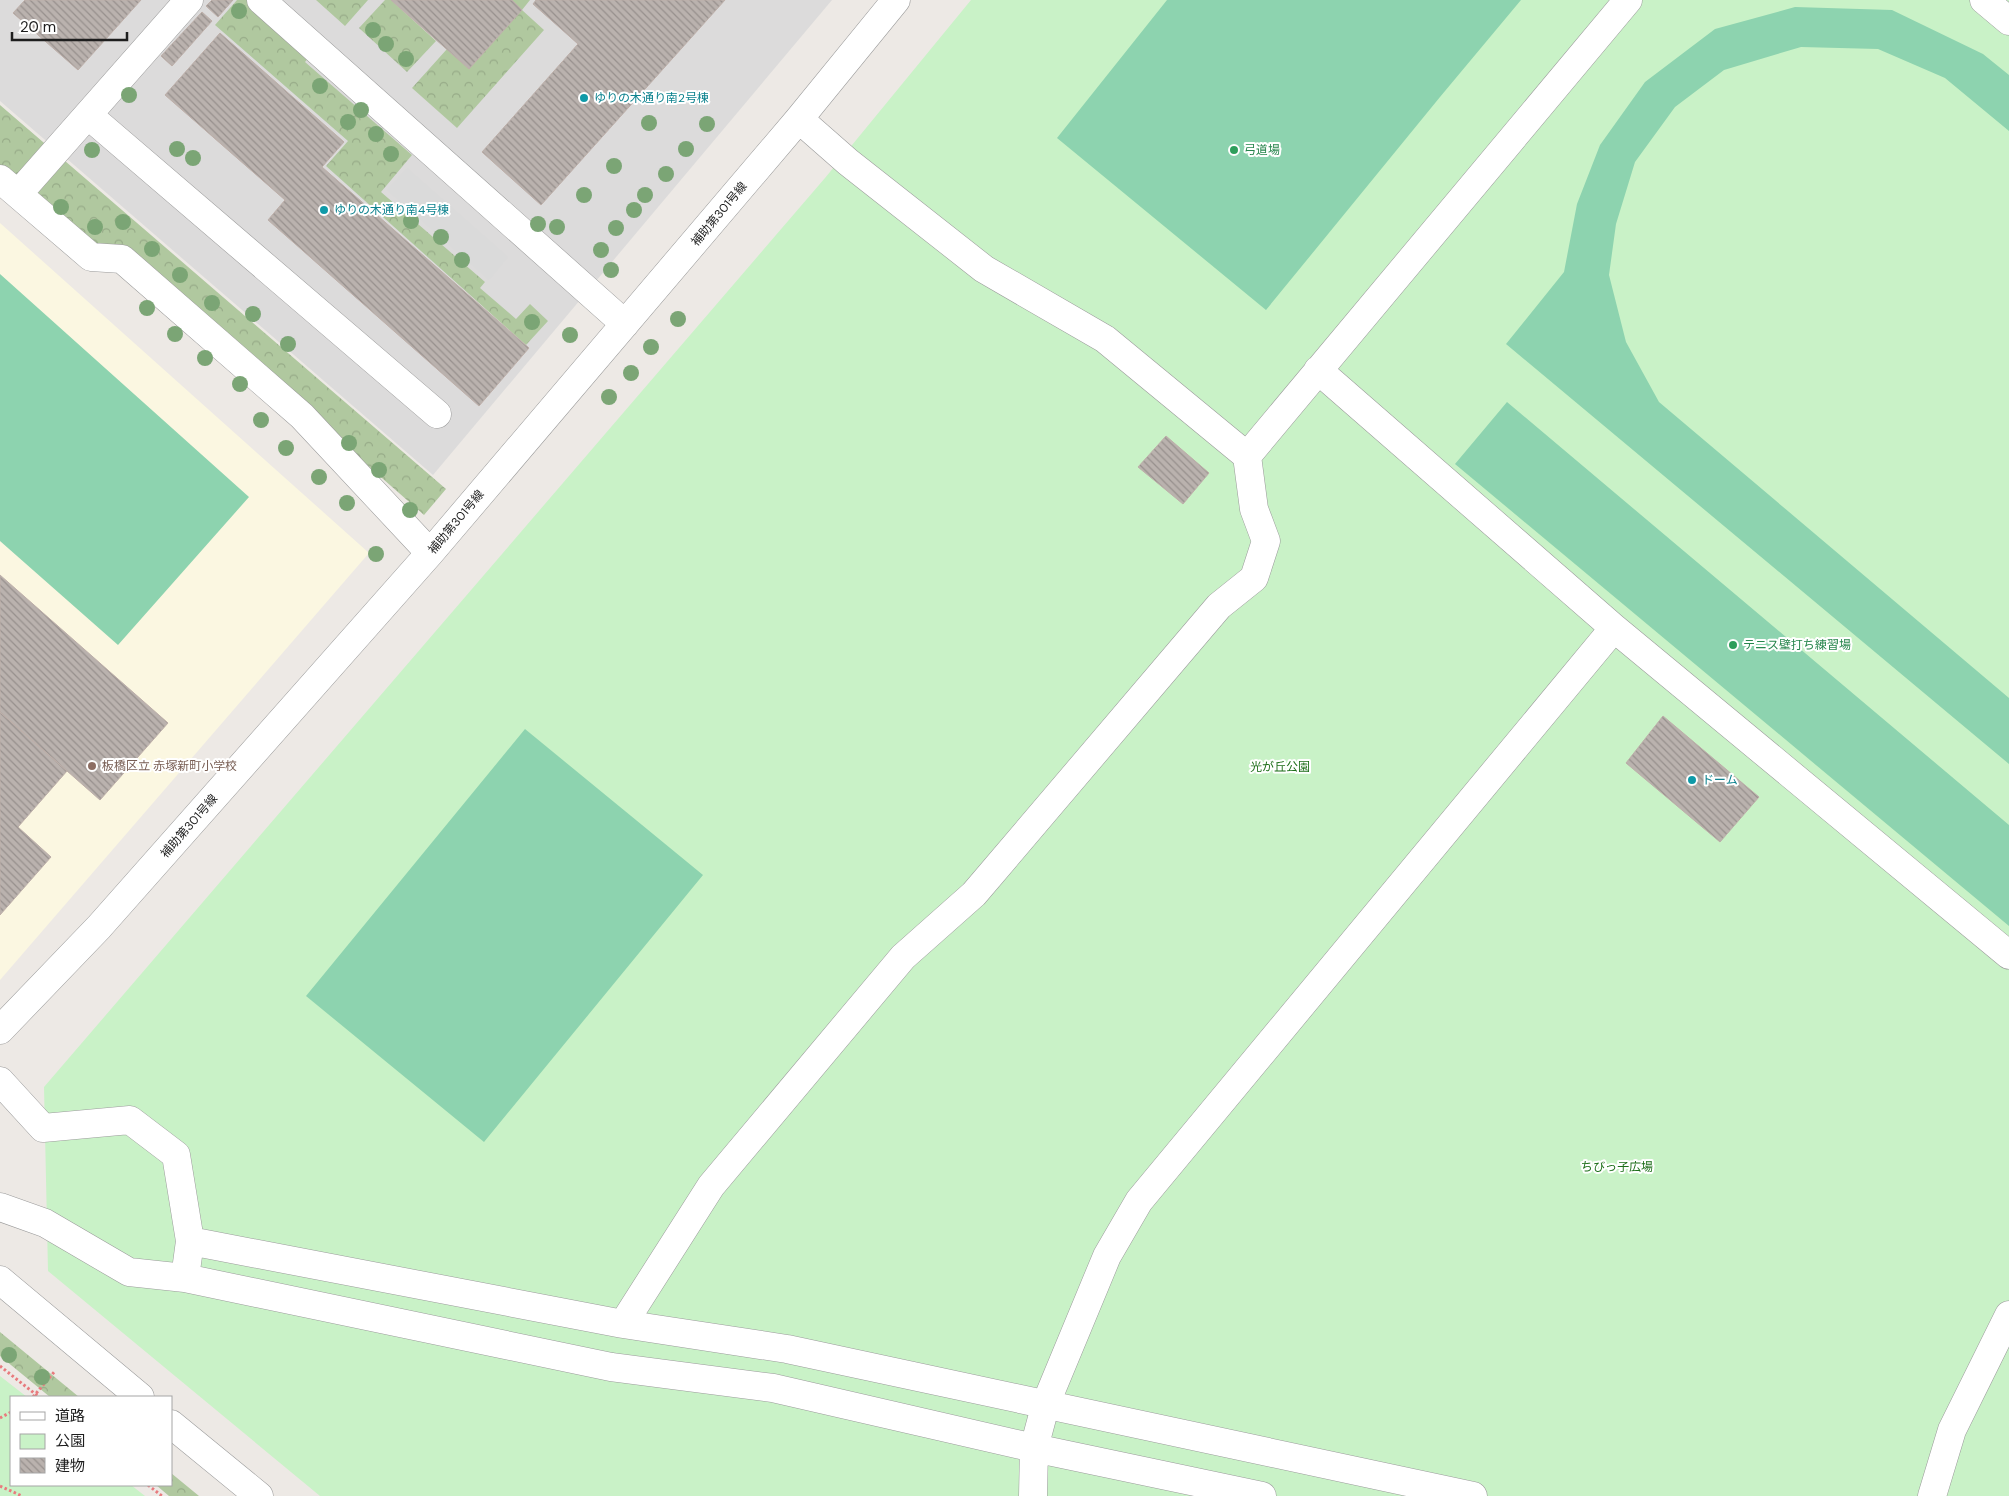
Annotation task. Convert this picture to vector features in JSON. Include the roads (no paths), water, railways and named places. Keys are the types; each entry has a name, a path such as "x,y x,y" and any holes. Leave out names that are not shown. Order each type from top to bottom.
{"street":[{"path":"189,0 88,115 9,187 91,258 122,259 280,396 302,416 430,553"},
{"path":"261,0 625,324"},
{"name":"補助第301号線","path":"0,1030 100,927 430,553 799,119 896,0"},
{"path":"1247,456 1628,0"},
{"path":"1984,0 2009,21"},
{"path":"88,115 437,414"},
{"path":"623,1324 711,1186 903,957 974,894 1219,606 1254,578 1266,541 1254,509 1247,456 1105,340 984,270 848,162 799,119"},
{"path":"1318,370 1614,628 2009,955"},
{"path":"1033,1496 1034,1448 1046,1403 1107,1256 1139,1201 1614,628"},
{"path":"0,1081 43,1128 130,1120 176,1155 190,1241 185,1278"},
{"path":"0,1207 44,1222 129,1272 185,1278 611,1368 773,1388 1034,1448 1262,1496"},
{"path":"190,1241 623,1324 787,1349 1473,1496"},
{"path":"0,1280 139,1396"},
{"path":"1932,1496 1952,1430 2009,1315"},
{"path":"172,1425 258,1496"}],"place":[{"name":"ゆりの木通り南2号棟","path":"584,98"},
{"name":"弓道場","path":"1234,150"},
{"name":"ゆりの木通り南4号棟","path":"324,210"},
{"name":"テニス壁打ち練習場","path":"1733,645"},
{"name":"板橋区立 赤塚新町小学校","path":"92,766"},
{"name":"ドーム","path":"1692,780"}],"park label":[{"name":"光が丘公園","path":"1280,767"},
{"name":"ちびっ子広場","path":"1617,1167"}]}
